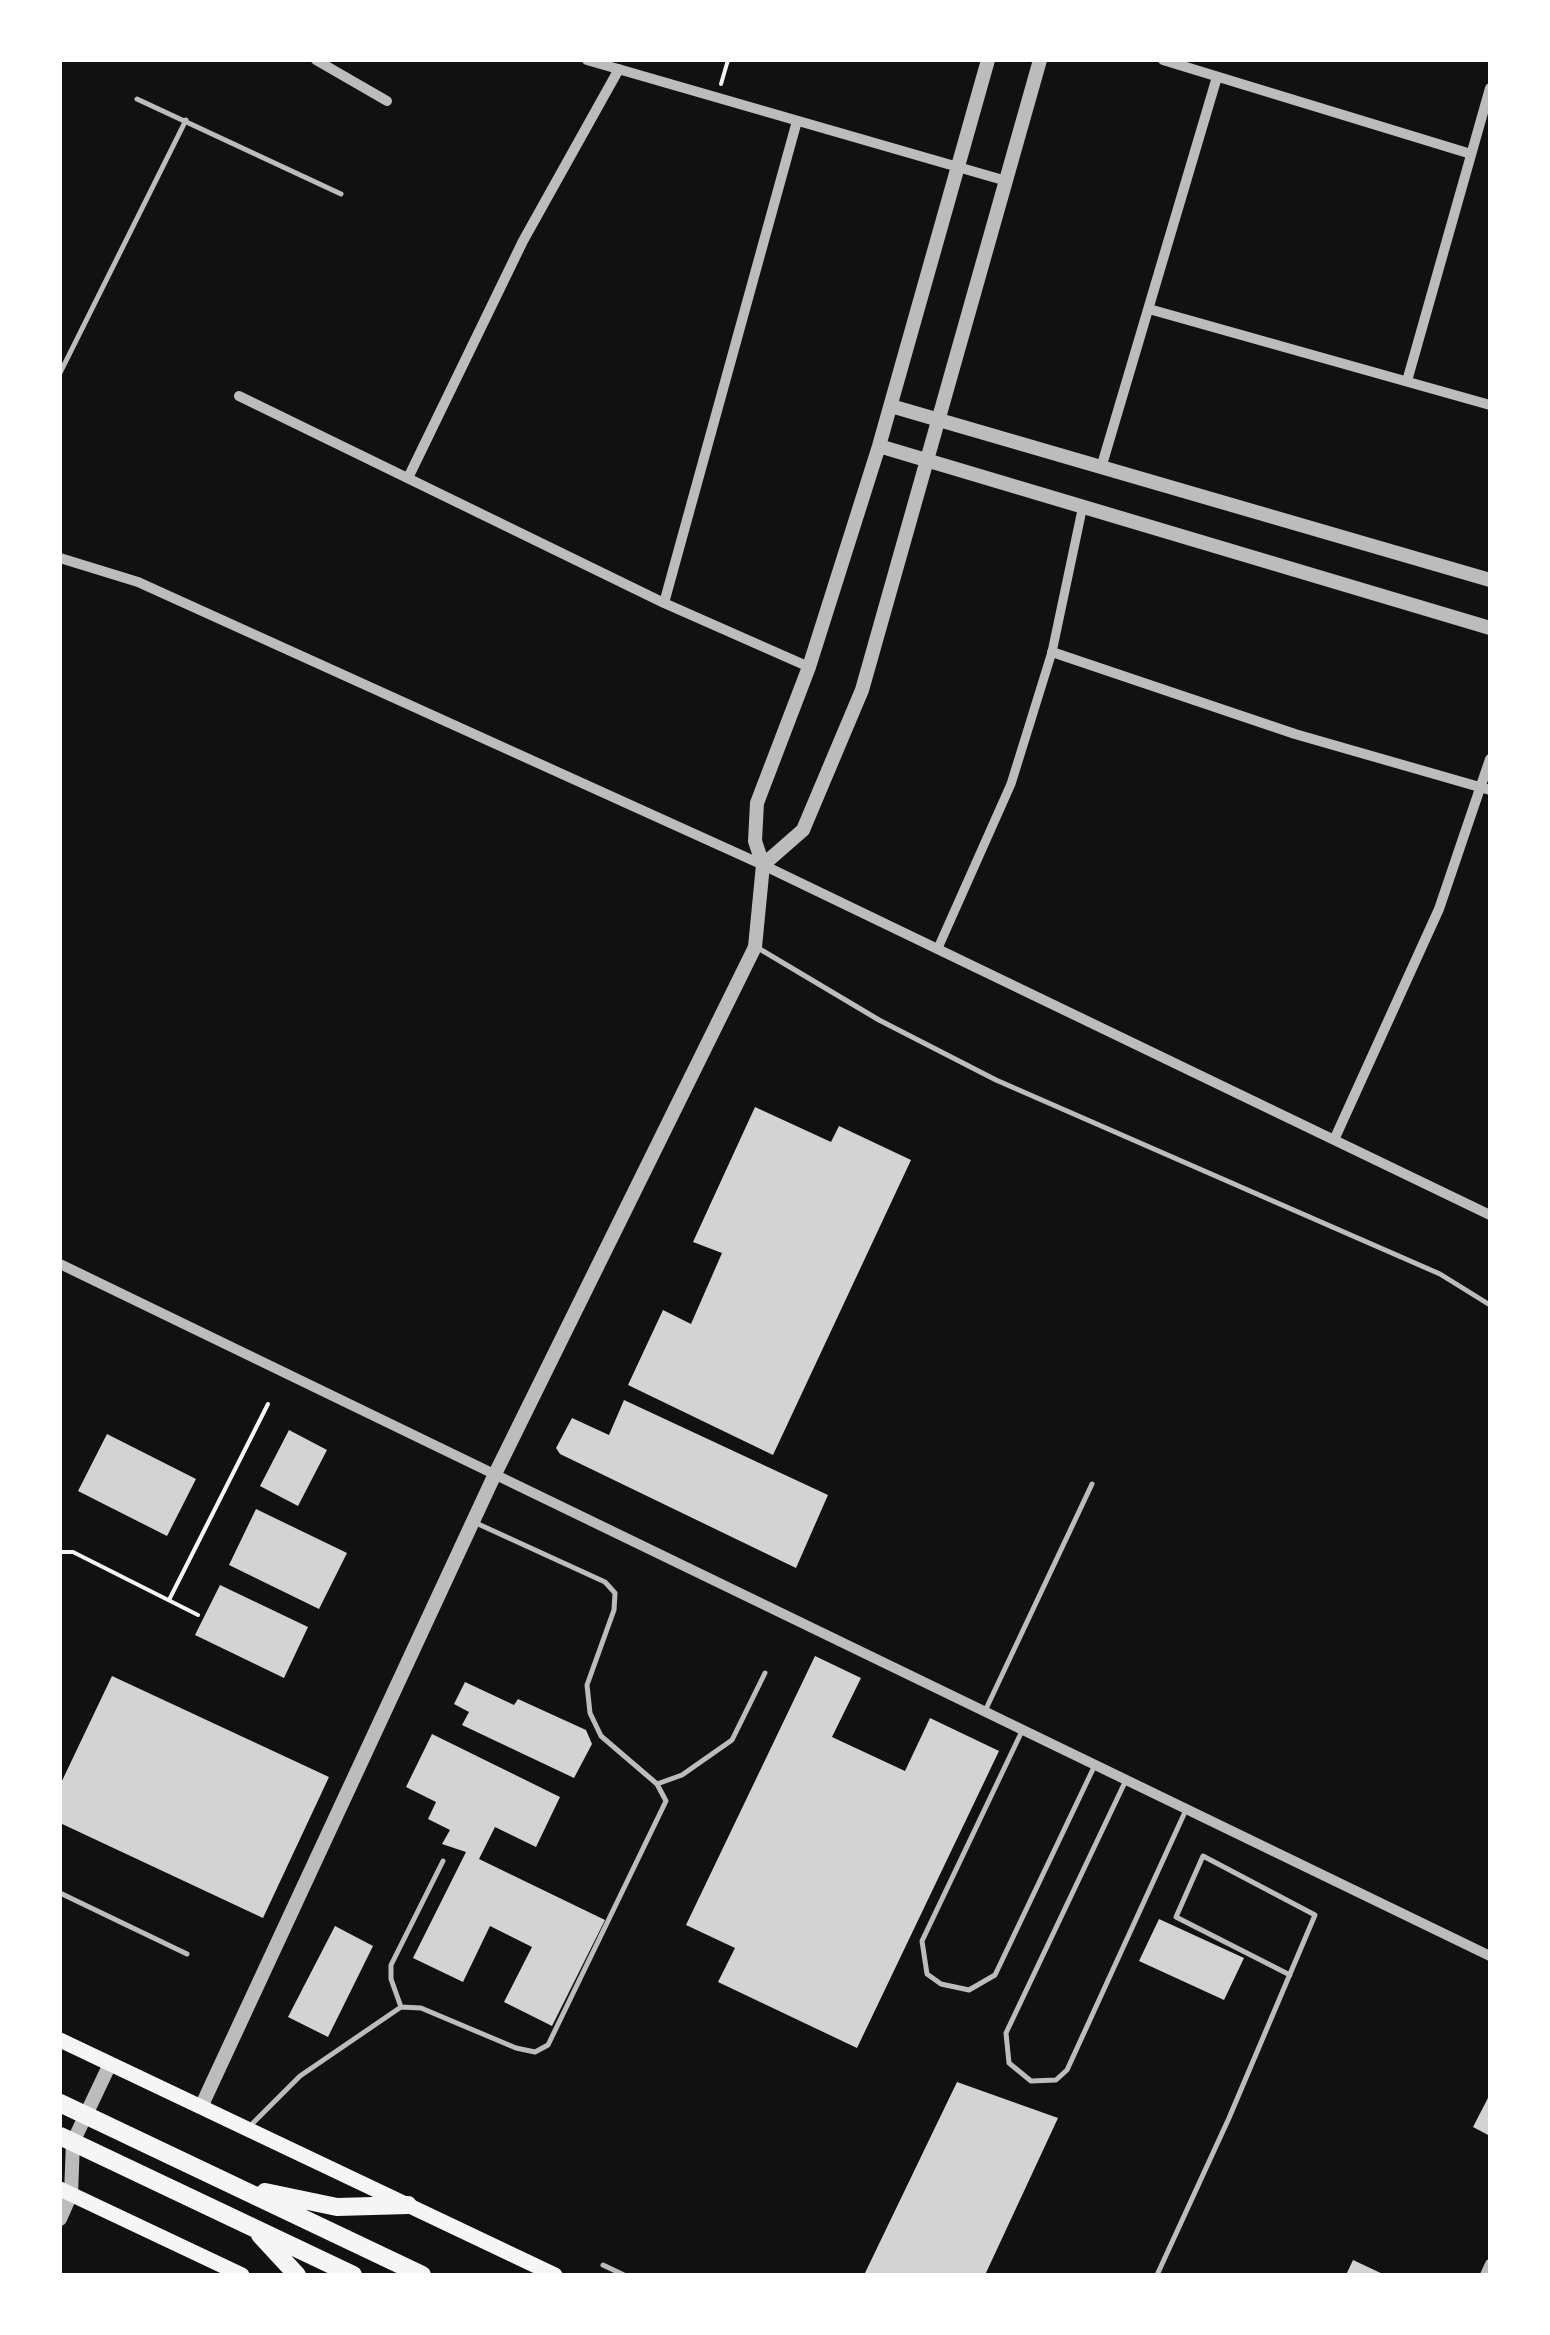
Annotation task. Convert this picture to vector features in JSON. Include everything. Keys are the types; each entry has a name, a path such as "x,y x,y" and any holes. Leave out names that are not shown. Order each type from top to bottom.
{"highway":[{"path":"60,2103 422,2275"},
{"path":"64,2144 353,2275"},
{"path":"227,2182 337,2207 408,2206"},
{"path":"253,2228 297,2275"}],"main road":[{"path":"60,2040 555,2275"},
{"path":"65,2192 242,2275"}],"street":[{"path":"316,60 387,102"},
{"path":"587,60 957,170 1003,180"},
{"path":"201,2107 495,1474 755,947 763,865 756,842 757,802 809,667 892,406 988,60"},
{"path":"763,865 803,830 862,690 1040,60"},
{"path":"1163,60 1471,154"},
{"path":"408,478 523,242 619,70"},
{"path":"1101,468 1218,76"},
{"path":"1407,382 1490,88"},
{"path":"664,602 797,121"},
{"path":"1149,309 1490,405"},
{"path":"238,396 664,602 809,667"},
{"path":"892,406 1490,580"},
{"path":"879,446 1082,510 1490,628"},
{"path":"938,948 1011,784 1052,652 1082,510"},
{"path":"60,558 138,582 763,865 1490,1215"},
{"path":"1052,652 1295,734 1485,788"},
{"path":"1334,1140 1439,909 1485,788 1490,758"},
{"path":"60,1264 1490,1956"},
{"path":"60,2218 65,2192 64,2144 86,2115 110,2064"},
{"path":"1485,2275 1490,2264"}],"lane":[{"path":"137,99 341,194"},
{"path":"60,373 186,120"},
{"path":"755,947 880,1020 996,1080 1440,1274 1490,1305"},
{"path":"985,1711 1092,1484"},
{"path":"247,2129 300,2076 401,2007 420,2008 516,2048 535,2052 548,2045 666,1801 658,1784 601,1736 590,1713 587,1685 614,1610 615,1593 605,1582 473,1522"},
{"path":"658,1784 682,1774 732,1740 765,1672"},
{"path":"1023,1730 922,1942 927,1974 941,1984 969,1990 996,1975 1096,1765"},
{"path":"1126,1780 1006,2033 1009,2063 1032,2081 1056,2080 1067,2070 1186,1809"},
{"path":"1157,2275 1290,1975 1315,1914 1203,1856 1176,1917 1290,1975"},
{"path":"401,2007 391,1964 442,1861"},
{"path":"60,1893 187,1954"},
{"path":"603,2265 624,2275"}],"path":[{"path":"717,98 728,60"},
{"path":"169,1600 268,1404"},
{"path":"60,1552 73,1552 198,1615"}],"building":[{"path":"755,1107 831,1142 839,1126 911,1160 773,1455 628,1385 663,1310 691,1324 722,1253 693,1242"},
{"path":"624,1400 828,1495 796,1568 560,1454 556,1448 572,1418 609,1435"},
{"path":"289,1430 327,1450 298,1506 260,1486"},
{"path":"107,1434 196,1479 167,1536 78,1491"},
{"path":"256,1509 347,1553 319,1609 229,1565"},
{"path":"220,1585 308,1627 284,1678 195,1635"},
{"path":"815,1656 861,1678 832,1737 905,1771 930,1718 999,1751 857,2048 718,1982 735,1948 686,1925"},
{"path":"112,1676 329,1777 263,1918 60,1823 60,1785"},
{"path":"465,1682 514,1705 518,1699 586,1730 592,1744 574,1778 462,1725 469,1712 454,1704"},
{"path":"432,1734 560,1797 536,1847 495,1827 479,1859 605,1920 552,2026 504,2002 532,1947 490,1926 463,1982 413,1958 466,1852 442,1844 450,1830 428,1819 436,1802 406,1787"},
{"path":"1159,1919 1244,1958 1224,2000 1139,1961"},
{"path":"335,1926 373,1946 328,2037 288,2017"},
{"path":"957,2082 1058,2118 985,2275 864,2275"},
{"path":"1490,2094 1490,2136 1473,2127"},
{"path":"1353,2260 1385,2275 1346,2275"}]}
